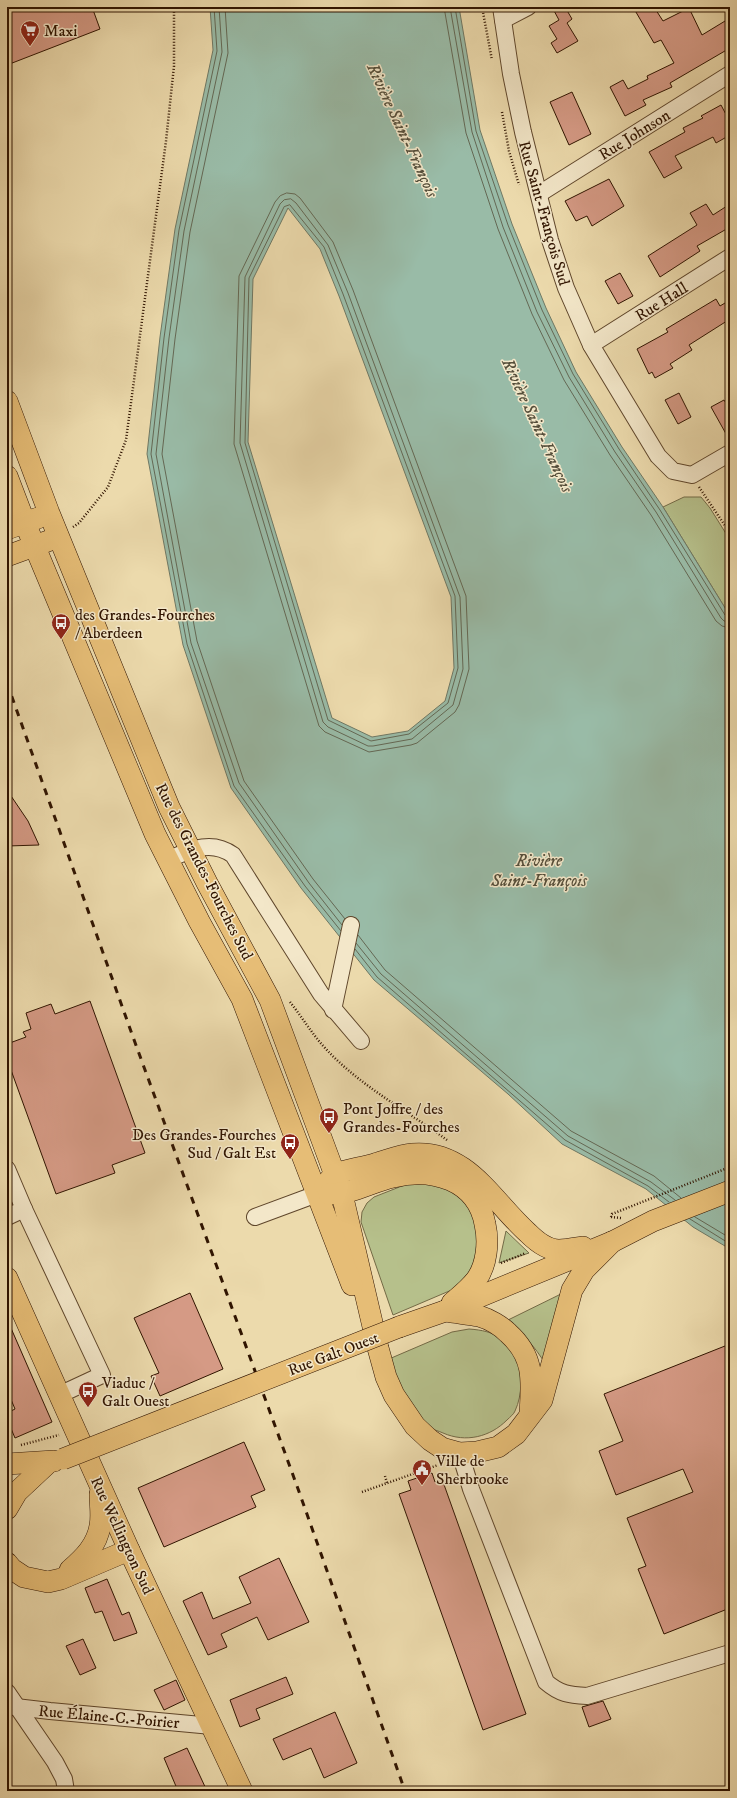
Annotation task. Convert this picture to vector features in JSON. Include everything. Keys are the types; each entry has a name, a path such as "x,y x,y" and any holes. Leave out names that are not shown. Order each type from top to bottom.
{"main road":[{"name":"Rue des Grandes-Fourches Sud","path":"7,400 49,513 169,806 270,1000 342,1194 378,1348"},
{"name":"Rue des Grandes-Fourches Sud","path":"7,476 16,526 34,546 167,860 242,999 378,1348 394,1395 415,1426 430,1440 442,1448 460,1453 498,1448 516,1434 530,1418 542,1400 572,1290 584,1270 612,1242"},
{"path":"16,526 49,513"},
{"path":"7,556 59,536"},
{"path":"317,1194 335,1174 360,1169 399,1156 423,1154 431,1155 449,1160 474,1176 522,1229 534,1239 546,1246 559,1250 612,1242"},
{"path":"317,1194 342,1194 392,1177 410,1173 425,1173 452,1179 463,1186 473,1196 481,1208 485,1223 487,1246 484,1261 476,1279 445,1311"},
{"name":"Rue Galt Ouest","path":"7,1464 55,1461 399,1327 445,1311 612,1242 653,1221 730,1191"},
{"name":"Rue Wellington Sud","path":"7,1278 129,1550 242,1791"},
{"path":"445,1311 480,1317 502,1327 518,1342 526,1354 530,1370 530,1418"},
{"path":"7,1508 17,1492 55,1461"},
{"path":"61,1579 85,1557 92,1547 100,1526 100,1485"},
{"path":"7,1563 12,1569 24,1577 48,1582 61,1579 129,1550"}],"street":[{"path":"502,14 528,7"},
{"name":"Rue Saint-François Sud","path":"502,14 512,82 522,132 550,240 566,288 591,346 658,456 673,471 692,475 730,453"},
{"name":"Rue Johnson","path":"538,194 730,74"},
{"name":"Rue Hall","path":"591,346 730,257"},
{"path":"167,860 191,850 215,846 224,848 233,855 320,994 361,1041"},
{"path":"333,1010 351,925"},
{"path":"7,1169 24,1209 102,1375 59,1395"},
{"path":"255,1217 317,1194"},
{"path":"7,1216 24,1209"},
{"path":"460,1453 471,1489 546,1682 558,1691 572,1695 587,1696 730,1653"},
{"path":"7,1692 11,1706 55,1762 64,1779 66,1791"},
{"name":"Rue Élaine-C.-Poirier","path":"11,1706 212,1726"}],"path":[{"path":"59,536 79,523 108,487 126,440 166,141 174,66 174,7"},
{"path":"698,484 730,533"},
{"path":"611,1217 612,1214 730,1167"},
{"path":"495,1265 528,1252"},
{"path":"18,1445 64,1433"},
{"path":"362,1492 438,1465"},
{"path":"418,1472 420,1477"},
{"path":"385,1476 387,1483"}],"green space":[{"path":"684,497 701,497 710,508 730,540 730,616 663,507"},
{"path":"436,1183 466,1200 481,1232 475,1265 454,1289 393,1315 361,1222 362,1212 367,1203 374,1197 407,1184"},
{"path":"506,1231 529,1253 499,1263"},
{"path":"565,1292 546,1365 528,1341 506,1321"},
{"path":"469,1329 486,1332 498,1337 520,1357 520,1391 518,1405 512,1416 500,1426 493,1431 477,1437 460,1438 433,1429 422,1420 405,1396 389,1359 452,1332"}],"water":[{"name":"Rivière Saint-François","path":"210,7 459,7 480,130 512,224 546,308 576,372 622,447 663,507 730,616 730,1249 693,1227 646,1189 562,1144 508,1094 374,980 301,888 231,788 183,645 147,454 160,337 175,229 213,50","holes":["288,208 320,249 339,296 451,597 454,668 445,701 408,731 372,737 332,718 248,442 253,279"]}],"building":[{"name":"Maxi","path":"7,7 92,7 100,29 7,65"},
{"path":"552,7 565,7 572,19 567,23 578,41 557,53 551,43 557,39 549,26 559,20"},
{"path":"633,7 654,7 663,21 689,8 702,35 730,18 730,48 670,83 672,87 643,100 646,105 625,116 610,87 623,80 628,89 648,79 647,76 674,63 661,40 654,43"},
{"path":"572,92 591,134 569,145 550,102"},
{"path":"721,105 730,122 730,135 716,143 713,137 675,156 682,168 664,178 649,152 685,132 683,128 703,118 701,116"},
{"path":"609,179 624,206 592,226 587,216 576,221 565,201"},
{"path":"706,204 713,215 730,204 730,227 697,246 700,251 660,277 648,256 697,225 690,213"},
{"path":"620,273 633,296 618,304 605,281"},
{"path":"716,299 720,306 730,300 730,319 689,345 692,350 670,364 673,368 655,378 652,372 649,374 637,349 668,332 666,329"},
{"path":"679,393 691,417 678,424 665,400"},
{"path":"724,400 730,410 730,441 711,407"},
{"path":"7,790 28,821 39,845 7,846"},
{"path":"90,1001 145,1153 112,1165 115,1173 56,1194 7,1059 7,1044 26,1037 23,1032 31,1029 26,1013 51,1004 55,1014"},
{"path":"190,1293 223,1369 160,1396 151,1376 159,1373 134,1318"},
{"path":"7,1319 52,1422 15,1438 7,1419 7,1413 15,1409 7,1390"},
{"path":"730,1344 730,1608 664,1634 638,1569 646,1566 627,1518 693,1492 683,1469 616,1495 599,1451 623,1441 604,1394"},
{"path":"244,1442 265,1490 251,1496 256,1507 164,1547 138,1488"},
{"path":"432,1473 435,1482 442,1479 526,1714 483,1730 399,1494 411,1490 408,1481"},
{"path":"279,1558 309,1622 268,1640 257,1617 221,1634 227,1647 208,1655 183,1601 202,1592 213,1619 251,1603 239,1577"},
{"path":"107,1579 122,1615 129,1612 137,1633 114,1641 102,1611 95,1613 85,1588"},
{"path":"83,1639 96,1668 80,1675 66,1646"},
{"path":"286,1677 293,1694 256,1709 260,1719 240,1727 230,1700"},
{"path":"176,1680 185,1700 164,1710 154,1690"},
{"path":"603,1701 611,1719 589,1727 582,1707"},
{"path":"335,1712 357,1763 324,1778 311,1748 283,1760 273,1739"},
{"path":"187,1748 207,1791 178,1791 164,1758"}],"railway":[{"path":"7,683 133,1037 297,1486 405,1791"}],"place":[{"name":"Maxi","path":"30,47"},
{"name":"des Grandes-Fourches / Aberdeen","path":"61,640"},
{"name":"Pont Joffre / des Grandes-Fourches","path":"329,1134"},
{"name":"Des Grandes-Fourches Sud / Galt Est","path":"290,1160"},
{"name":"Viaduc / Galt Ouest","path":"88,1408"},
{"name":"Ville de Sherbrooke","path":"422,1486"}]}
